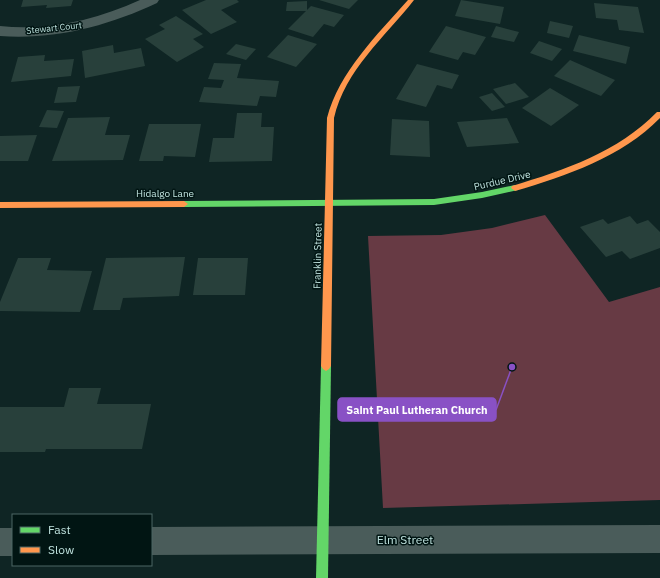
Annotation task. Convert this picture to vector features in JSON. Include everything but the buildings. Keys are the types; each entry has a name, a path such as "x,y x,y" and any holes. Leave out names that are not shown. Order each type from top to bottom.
{"street":[{"name":"Stewart Court","path":"0,31 33,32 95,23 122,14 152,0"},
{"name":"Franklin Street","path":"322,578 329,135 331,115 336,100 356,65 411,0"},
{"name":"Purdue Drive","path":"329,203 434,202 473,198 528,186 561,174 600,156 631,138 655,120 660,114"},
{"name":"Hidalgo Lane","path":"0,205 329,203"},
{"name":"Elm Street","path":"152,541 660,539"},
{"path":"0,542 12,542"}],"shaded area":[{"path":"545,215 609,302 660,287 660,500 383,508 368,236 441,235 492,228"}],"traffic: fast":[{"path":"184,204 434,202 482,195 515,188"},
{"path":"322,578 326,366"}],"traffic: slow":[{"path":"326,366 330,118 338,97 355,67 411,0"},
{"path":"515,188 552,177 593,160 632,138 660,114"},
{"path":"0,205 184,204"}],"place":[{"name":"Saint Paul Lutheran Church","path":"512,367"}]}
